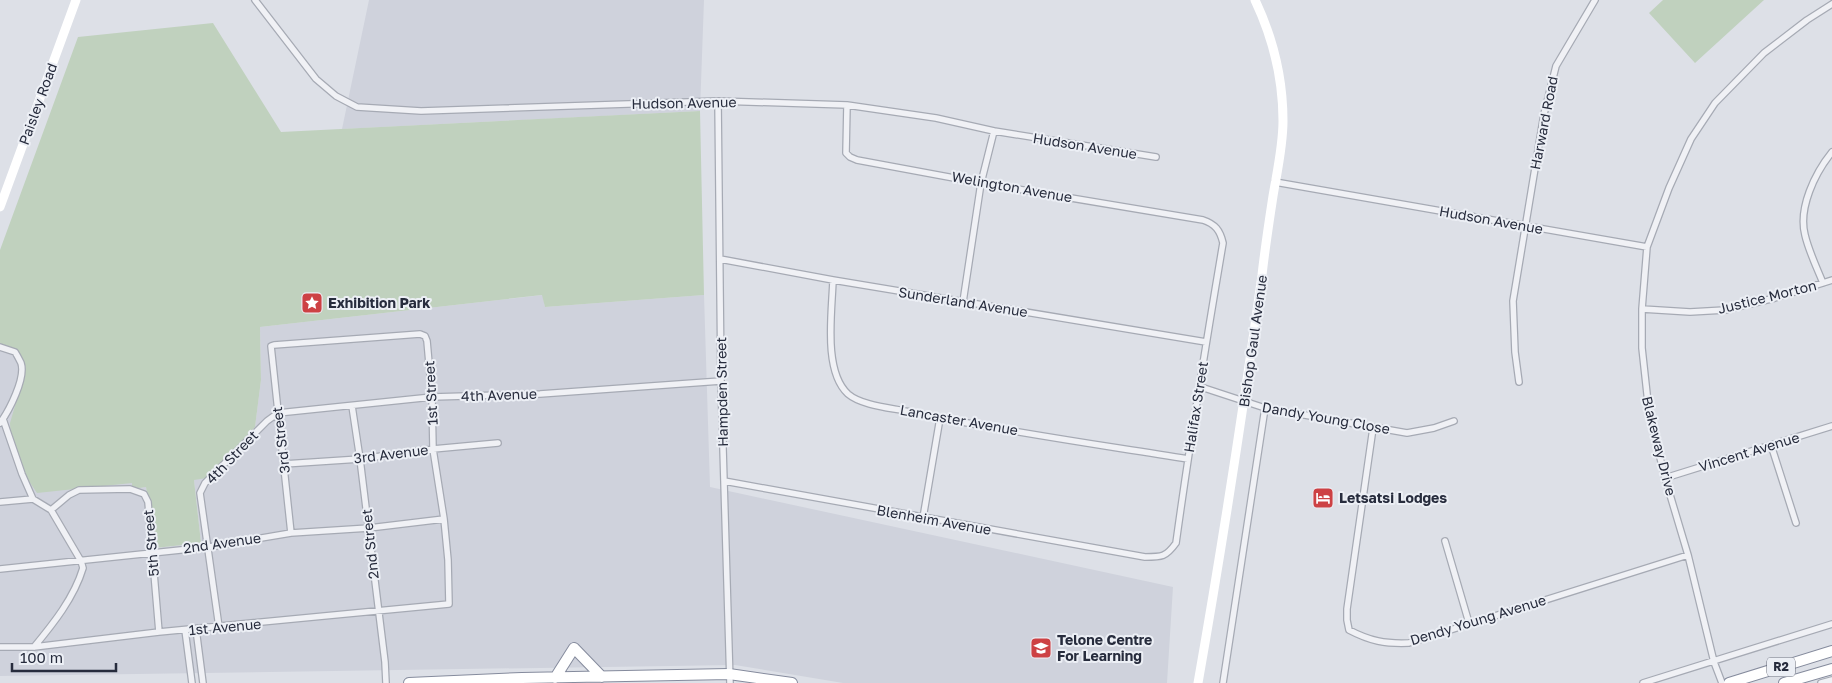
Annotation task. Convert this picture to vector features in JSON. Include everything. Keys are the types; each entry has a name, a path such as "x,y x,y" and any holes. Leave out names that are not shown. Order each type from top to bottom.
{"highway":[{"path":"555,678 574,648 602,677"},
{"name":"R2","path":"1729,683 1832,651"},
{"name":"R2","path":"1784,683 1832,669"},
{"path":"409,683 602,677 730,678 792,683"}],"main road":[{"name":"Paisley Road","path":"0,207 76,0"},
{"name":"Bishop Gaul Avenue","path":"1198,683 1245,402 1283,122 1280,82 1270,35 1256,0"}],"street":[{"name":"Hudson Avenue","path":"255,0 316,79 336,96 357,107 421,111 718,101 847,105 936,118 994,131 1156,157"},
{"name":"Harward Road","path":"1518,382 1515,352 1514,301 1525,226 1552,77 1556,66 1595,0"},
{"name":"Blakeway Drive","path":"1722,683 1714,662 1688,555 1665,478 1649,412 1642,348 1642,309 1647,247 1662,203 1688,148 1715,103 1764,53 1807,20 1832,4"},
{"name":"Hampden Street","path":"718,101 721,382 730,678"},
{"name":"Welington Avenue","path":"847,105 845,146 846,153 850,157 981,183 1203,220 1211,223 1221,234"},
{"path":"963,302 981,183 994,131"},
{"path":"1823,283 1805,234 1804,222 1807,201 1815,176 1832,152"},
{"name":"Hudson Avenue","path":"1275,182 1647,247"},
{"name":"Halifax Street","path":"1145,557 1158,557 1169,553 1176,543 1223,243 1221,234"},
{"name":"Sunderland Avenue","path":"720,259 833,280 1206,342"},
{"name":"Lancaster Avenue","path":"833,280 831,350 833,365 836,377 848,394 863,402 940,418 1188,459"},
{"name":"Justice Morton","path":"1642,309 1690,312 1725,310 1832,280"},
{"name":"1st Street","path":"271,346 274,344 420,334 425,336 432,397 433,449 444,519 448,560 449,604"},
{"name":"3rd Street","path":"271,346 291,534"},
{"path":"0,347 15,352 21,364 21,375 16,394 2,421 33,499 51,510 81,561 83,568 52,627 34,647"},
{"name":"4th Avenue","path":"278,413 432,397 540,394 721,382"},
{"name":"Dandy Young Close","path":"1200,387 1265,408 1407,433 1434,428 1454,421"},
{"name":"2nd Street","path":"352,406 369,528 386,683"},
{"name":"Bishop Gaul Avenue","path":"1223,683 1265,408"},
{"name":"4th Street","path":"219,627 200,493 202,488 267,421 278,413"},
{"path":"923,518 940,418"},
{"name":"Vincent Avenue","path":"1665,478 1832,426"},
{"name":"Dendy Young Avenue","path":"1373,428 1347,608 1347,620 1350,630 1364,638 1386,644 1409,643 1469,622 1688,555"},
{"name":"3rd Avenue","path":"284,464 360,459 498,442"},
{"path":"1771,445 1796,523"},
{"name":"Blenheim Avenue","path":"724,481 1145,557"},
{"name":"5th Street","path":"51,510 78,490 130,489 144,494 148,502 159,632"},
{"path":"0,502 33,499"},
{"name":"2nd Avenue","path":"0,569 209,547 291,534 369,528 444,519"},
{"path":"1444,541 1469,622"},
{"name":"1st Avenue","path":"0,647 34,647 159,632 449,604"},
{"path":"1644,683 1832,624"},
{"path":"196,629 203,683"},
{"path":"185,630 192,683"},
{"path":"1821,683 1832,680"}],"shaded area":[{"path":"369,0 704,0 700,111 342,129"},
{"path":"543,295 545,307 704,295 710,487 1173,587 1167,683 843,683 735,665 0,676 0,345 17,351 132,483 132,488 146,487 155,548 201,543 194,480 255,427 261,380 260,327"}],"green space":[{"path":"1663,0 1764,0 1695,63 1649,13"},
{"path":"213,23 281,132 700,111 704,295 545,307 542,295 260,327 261,380 255,427 207,478 194,480 201,543 155,548 146,487 132,489 132,483 37,493 18,465 11,441 10,423 23,378 17,351 0,345 0,250 78,37"}],"place":[{"name":"Exhibition Park","path":"312,303"},
{"name":"Letsatsi Lodges","path":"1323,498"},
{"name":"Telone Centre For Learning","path":"1041,648"}]}
